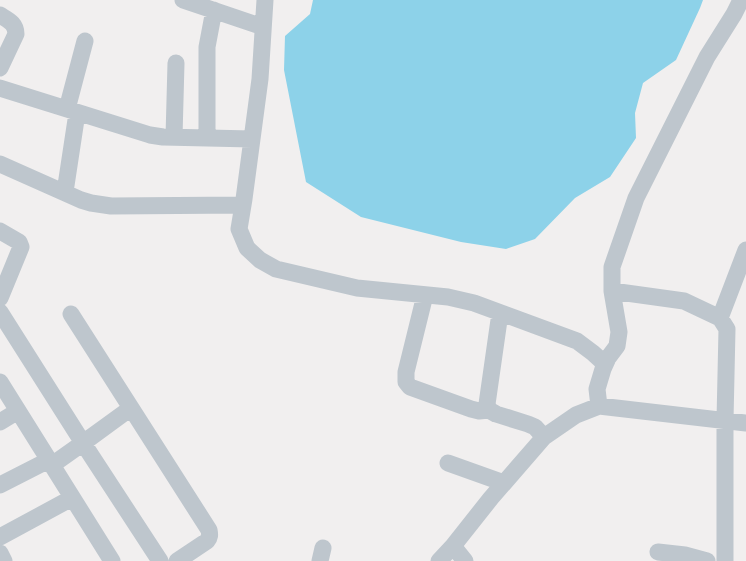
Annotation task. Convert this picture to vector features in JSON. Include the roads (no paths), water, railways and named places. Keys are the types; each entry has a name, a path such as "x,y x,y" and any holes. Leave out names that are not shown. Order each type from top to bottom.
{"street":[{"path":"183,0 263,27"},
{"path":"265,0 260,79 239,229 247,248 260,260 276,269 357,288 448,297 468,302 577,341 606,364"},
{"path":"599,406 597,389 608,358 617,346 619,332 612,291 612,267 636,198 707,57 741,0"},
{"path":"207,138 208,47 214,10"},
{"path":"0,15 14,24 16,34 0,68"},
{"path":"65,192 72,111 85,41"},
{"path":"174,137 176,63"},
{"path":"0,88 157,137 252,139"},
{"path":"0,164 86,202 102,205 243,205"},
{"path":"0,231 19,242 21,247 0,298"},
{"path":"720,318 746,250"},
{"path":"612,291 684,301 720,318 727,329 725,420 725,561"},
{"path":"425,295 406,372 406,382 410,387 471,409 479,411 490,410"},
{"path":"0,312 83,444 160,561"},
{"path":"500,313 487,404 490,410 496,414 535,427 544,437"},
{"path":"71,314 209,530 210,534 207,541 177,561"},
{"path":"0,382 112,561"},
{"path":"439,561 544,437 576,415 599,406 746,423"},
{"path":"0,485 50,462 83,444 131,408"},
{"path":"0,422 18,411"},
{"path":"448,463 504,483"},
{"path":"0,537 72,498"},
{"path":"453,546 465,561"},
{"path":"658,552 685,555 707,561"},
{"path":"0,553 4,561"}],"water":[{"path":"313,0 703,0 676,60 643,83 635,113 636,138 610,177 575,198 535,239 506,249 461,242 361,217 306,182 284,70 285,36 310,14"}]}
